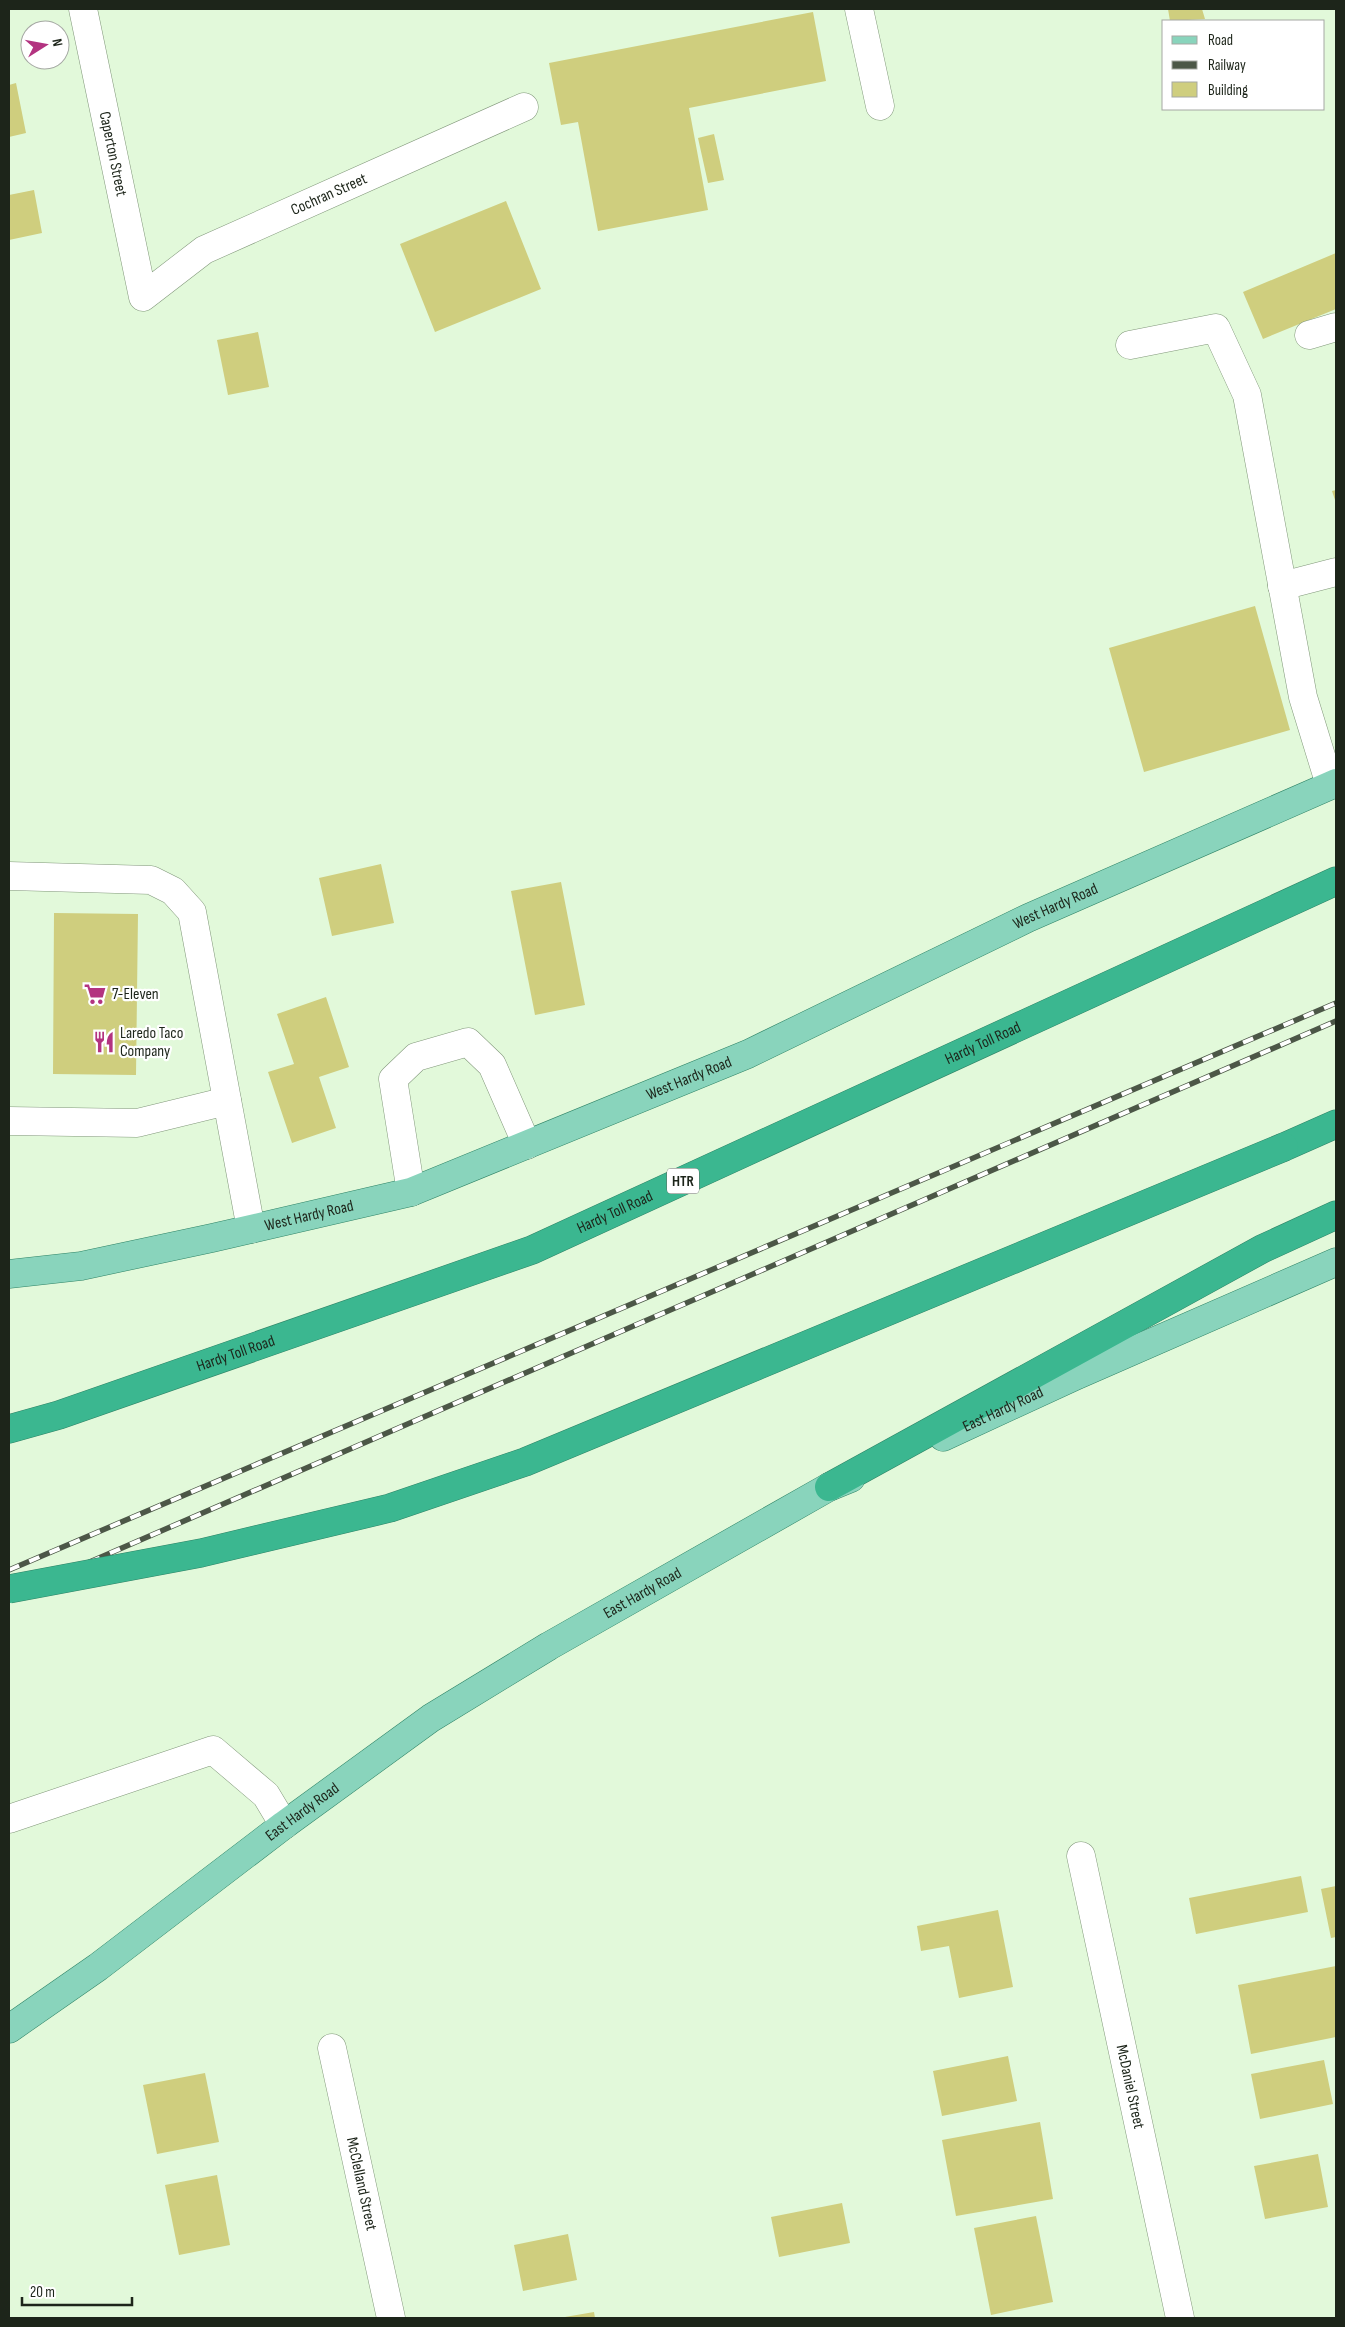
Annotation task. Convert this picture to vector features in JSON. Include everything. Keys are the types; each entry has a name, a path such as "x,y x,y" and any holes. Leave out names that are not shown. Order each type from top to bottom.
{"highway":[{"name":"Hardy Toll Road","path":"9,1429 59,1416 532,1250 1336,881"},
{"path":"9,1589 201,1553 390,1508 516,1465 1336,1124"},
{"path":"829,1487 1262,1249 1336,1216"}],"main road":[{"name":"West Hardy Road","path":"9,1274 82,1266 412,1192 748,1054 1028,918 1333,784"},
{"name":"East Hardy Road","path":"9,2029 98,1967 284,1825 431,1718 549,1646 829,1487 1075,1376 1336,1262"}],"street":[{"name":"Caperton Street","path":"83,9 143,297"},
{"path":"859,9 880,106"},
{"name":"Cochran Street","path":"143,297 204,250 524,107"},
{"path":"1309,335 1336,327"},
{"path":"1130,345 1216,328 1247,395 1303,697 1333,784"},
{"path":"1282,586 1336,572"},
{"path":"9,876 151,880 173,891 192,912 251,1229"},
{"path":"412,1192 393,1079 416,1057 468,1042 492,1065 527,1145"},
{"path":"9,1121 137,1123 227,1101"},
{"path":"9,1819 213,1750 266,1795 284,1825"},
{"name":"McDaniel Street","path":"1081,1856 1180,2318"},
{"name":"McClelland Street","path":"332,2048 391,2318"}],"building":[{"path":"1168,9 1202,9 1205,19 1188,20 1170,20"},
{"path":"813,12 826,81 689,108 708,210 598,231 578,122 561,125 549,63"},
{"path":"16,83 26,133 9,137 9,85"},
{"path":"714,134 724,180 708,183 698,138"},
{"path":"34,190 42,233 9,240 9,195"},
{"path":"506,201 541,289 435,332 400,244"},
{"path":"1336,253 1336,309 1263,339 1243,292"},
{"path":"258,332 269,387 228,395 217,340"},
{"path":"1336,490 1336,503 1332,491"},
{"path":"1255,606 1290,730 1144,772 1109,648"},
{"path":"381,864 394,923 332,936 319,878"},
{"path":"561,882 585,1005 535,1015 511,891"},
{"name":"7-Eleven","path":"54,913 138,914 136,1075 53,1074"},
{"path":"326,997 349,1067 319,1077 336,1128 292,1143 268,1072 294,1064 277,1014"},
{"path":"1301,1876 1308,1912 1196,1934 1189,1898"},
{"path":"1336,1886 1336,1937 1331,1938 1321,1889"},
{"path":"998,1910 1013,1987 959,1998 949,1946 921,1951 917,1926"},
{"path":"1336,1966 1336,2037 1251,2054 1238,1985"},
{"path":"1008,2056 1017,2101 942,2116 933,2071"},
{"path":"1324,2060 1333,2104 1260,2119 1251,2074"},
{"path":"205,2073 219,2142 157,2154 143,2085"},
{"path":"1040,2122 1053,2199 956,2216 942,2140"},
{"path":"1318,2154 1328,2207 1265,2219 1254,2166"},
{"path":"217,2175 230,2245 179,2255 165,2185"},
{"path":"842,2203 850,2243 779,2257 771,2217"},
{"path":"1036,2216 1053,2302 991,2315 974,2228"},
{"path":"568,2234 577,2280 523,2291 514,2245"},
{"path":"594,2312 595,2318 565,2318 565,2317"}],"railway":[{"path":"9,1570 1336,1003"},
{"path":"9,1597 1336,1021"}],"place":[{"name":"7-Eleven","path":"95,994"},
{"name":"Laredo Taco Company","path":"104,1042"}]}
